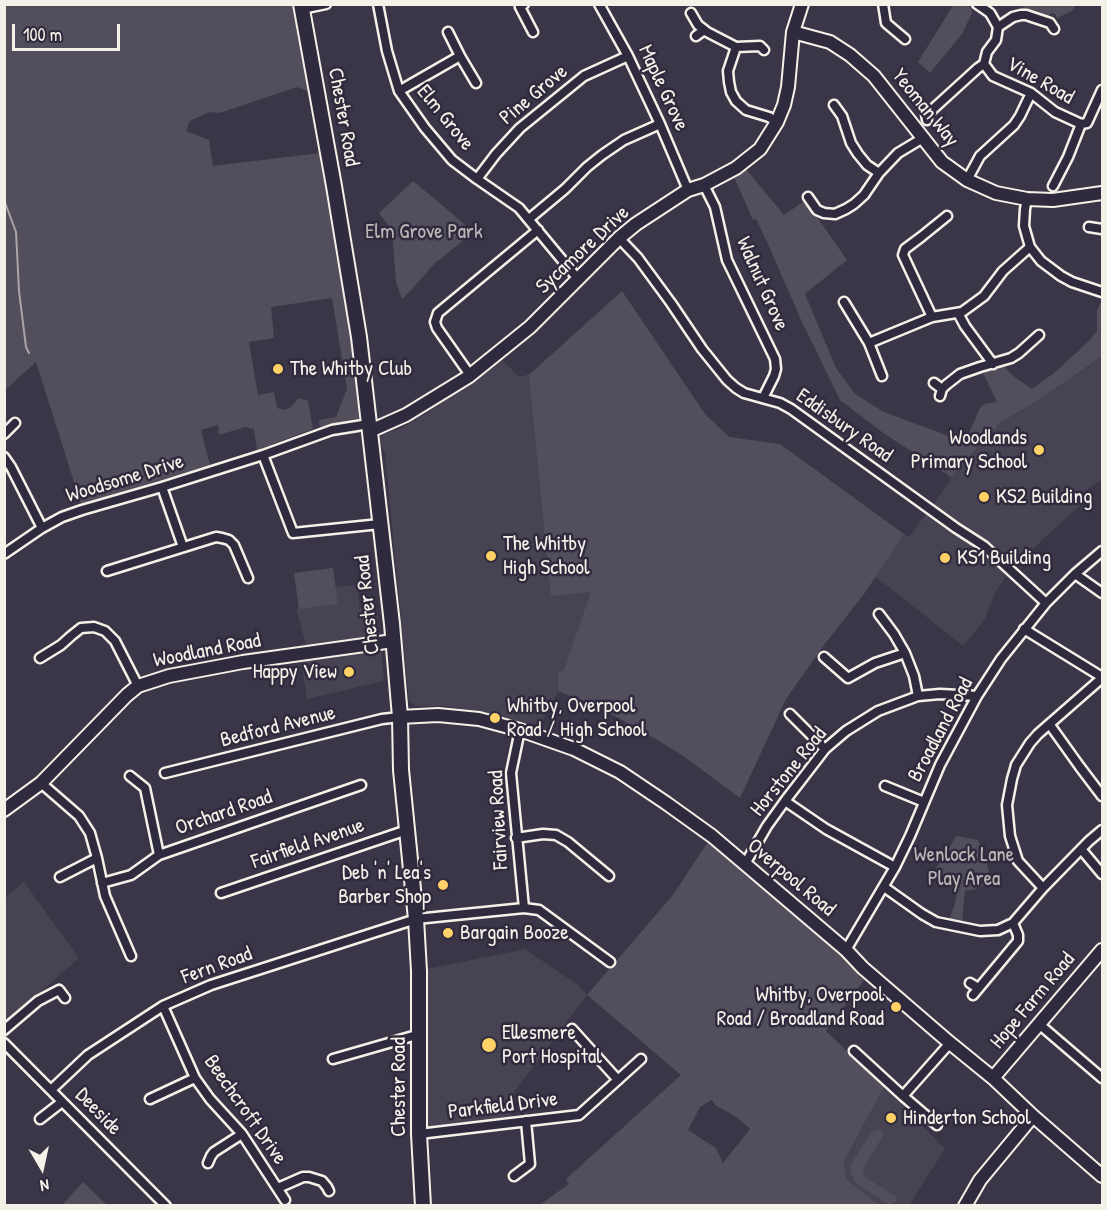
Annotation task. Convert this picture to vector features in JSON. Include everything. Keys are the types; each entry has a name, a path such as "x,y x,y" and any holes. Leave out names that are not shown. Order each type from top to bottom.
{"main road":[{"name":"Chester Road","path":"301,7 352,294 370,428 393,641 400,717 401,770 420,975 419,1134 423,1206"}],"street":[{"path":"301,7 326,4"},
{"name":"Elm Grove","path":"378,4 387,51 399,91 424,128 452,160 519,208 578,279"},
{"name":"Maple Grove","path":"599,4 628,56 688,190"},
{"name":"Sycamore Drive","path":"370,428 406,415 470,375 530,327 618,238 688,190 704,185 736,168 759,149 777,122 784,105 794,32 802,4"},
{"path":"883,4 886,23 905,39"},
{"name":"Vine Road","path":"977,4 990,13 998,27 996,40 987,52 984,64 993,76 1031,93 1055,112 1080,124"},
{"path":"521,5 533,32"},
{"path":"691,13 704,30 735,47 761,44"},
{"path":"998,27 1021,15 1052,23"},
{"path":"696,36 704,30"},
{"path":"448,32 476,83"},
{"name":"Yeoman Way","path":"794,32 830,42 850,55 874,76 942,162 967,180 996,193 1027,199 1053,200 1102,193"},
{"path":"735,47 728,71 731,92 736,101 746,110 777,122"},
{"path":"399,91 460,56"},
{"name":"Pine Grove","path":"477,179 496,154 528,121 584,76 628,56"},
{"path":"925,114 933,110 984,64"},
{"path":"967,180 980,156 1014,125 1031,93"},
{"path":"1053,186 1075,140 1080,124 1086,123 1101,96"},
{"path":"834,105 842,116 850,142 867,165 879,173"},
{"path":"529,219 602,155 624,140 660,124"},
{"path":"808,197 817,210 835,214 854,204 864,195 879,173 898,153 923,138"},
{"path":"1058,176 1066,184"},
{"name":"Walnut Grove","path":"704,185 715,207 727,260 775,359 774,376 763,398"},
{"path":"1027,199 1024,226 1030,247 1041,261 1061,276 1084,287 1102,292"},
{"path":"932,317 903,255 904,249 947,216"},
{"path":"1089,227 1102,229"},
{"path":"470,375 436,328 438,313 538,230"},
{"name":"Eddisbury Road","path":"618,238 638,258 702,349 727,380 744,393 780,403 791,409 984,546 1046,603"},
{"path":"869,343 932,317 958,313 972,306 984,296 1003,271 1030,247"},
{"path":"844,302 869,343 882,376"},
{"path":"958,313 964,326 993,364"},
{"path":"934,383 941,392 960,374 1011,358 1039,335"},
{"path":"4,434 15,423"},
{"name":"Woodsome Drive","path":"4,554 42,528 82,510 263,455 332,430 370,428"},
{"path":"263,455 293,533 380,524"},
{"path":"4,457 42,528"},
{"path":"162,487 183,547"},
{"path":"107,571 216,537 229,540 234,545 248,578"},
{"name":"Broadland Road","path":"846,950 895,867 940,765 977,696 1024,629 1046,603 1102,550"},
{"path":"1075,574 1102,593"},
{"path":"879,614 905,653 914,676 918,696"},
{"path":"40,658 61,645 81,628 94,627 105,631 115,641 138,686"},
{"path":"1024,629 1102,678 1030,743 1016,765 1007,805 1010,836 1018,861 1043,888"},
{"name":"Woodland Road","path":"4,810 41,783 138,686 169,676 243,662 393,641"},
{"path":"824,657 848,678 875,663 905,653"},
{"name":"Horstone Road","path":"745,864 766,826 825,749 846,731 891,705 918,696 959,694 977,696"},
{"path":"790,714 825,749"},
{"name":"Overpool Road","path":"400,717 450,715 479,719 520,730 574,749 620,772 666,802 712,836 846,950 863,968 993,1078 1102,1176"},
{"name":"Bedford Avenue","path":"165,773 382,719 400,717"},
{"path":"1050,725 1102,796"},
{"name":"Fairview Road","path":"520,730 511,773 524,908"},
{"path":"130,776 149,785 159,855"},
{"path":"41,783 79,816 90,833 105,896 131,956"},
{"name":"Orchard Road","path":"102,883 131,875 159,855 361,785"},
{"path":"885,786 924,802"},
{"path":"785,801 826,829 895,867"},
{"name":"Fairfield Avenue","path":"221,892 407,830"},
{"path":"884,887 936,922 980,932 998,930 1012,923 1043,888 1102,830"},
{"path":"516,838 543,834 556,835 568,842 609,876"},
{"path":"1081,849 1102,874"},
{"path":"60,878 97,858"},
{"path":"524,908 539,910 610,962"},
{"name":"Fern Road","path":"52,1089 88,1055 163,1006 211,985 416,919 524,908"},
{"path":"974,989 1018,941 1018,934 1012,923"},
{"name":"Hope Farm Road","path":"993,1078 1102,950"},
{"path":"4,1030 38,1001 62,988 65,998"},
{"name":"Beechcroft Drive","path":"163,1006 195,1078 210,1099 242,1134 285,1200"},
{"path":"1039,1023 1102,1078"},
{"path":"572,1029 618,1080"},
{"path":"333,1059 420,1034"},
{"name":"Deeside","path":"4,1043 166,1206"},
{"path":"903,1096 950,1043"},
{"path":"854,1051 937,1125"},
{"name":"Parkfield Drive","path":"419,1134 579,1115 642,1059"},
{"path":"154,1110 149,1097 195,1078"},
{"path":"40,1119 62,1102"},
{"path":"965,1206 980,1180 1033,1116"},
{"path":"513,1176 530,1164 526,1121"},
{"path":"208,1157 242,1134"},
{"path":"278,1188 306,1177 318,1179 329,1186"}],"shaded area":[{"name":"Woodlands Primary School","path":"1102,356 1102,479 1085,492 1087,499 1015,565 994,547 933,505 951,477 1000,423 1040,399"},
{"name":"The Whitby High School","path":"502,360 519,377 530,374 530,376 568,373 590,594 564,671 558,672 558,691 540,725 446,706 416,706 409,700 385,453 378,440 382,434 402,428 428,412"},
{"name":"Woodlands Primary School","path":"927,513 1008,573 995,593 984,621 963,646 875,576 904,534 909,537"},
{"path":"357,585 360,608 377,610 384,681 307,699 299,649 307,648 296,609 338,604 336,587"},
{"path":"24,882 79,958 5,1023 5,897"},
{"name":"Ellesmere Port Hospital","path":"525,949 578,985 587,995 512,1095 509,1101 512,1117 428,1127 427,969"},
{"name":"Hinderton School","path":"884,1087 945,1149 909,1205 879,1205 846,1179 844,1161"}],"green space":[{"path":"954,4 967,5 971,8 972,13 962,34 930,73 918,62"},
{"path":"5,5 292,5 309,92 297,87 220,113 209,112 190,121 186,131 209,140 213,166 320,153 346,295 361,414 358,419 320,427 319,420 336,417 347,389 332,298 271,307 274,338 249,342 258,395 274,392 277,408 284,410 290,408 299,398 308,401 313,429 257,450 254,429 245,427 219,435 218,425 201,430 210,465 81,504 36,362 5,390"},
{"path":"1025,5 1076,5 1072,11 1057,18 1052,13 1043,19 1026,11 1020,11"},
{"path":"746,169 784,215 803,202 817,217 847,260 805,294 836,368 855,394 884,412 962,441 968,435 980,408 984,404 997,402 982,371 1004,366 1012,375 1032,389 1054,373 1097,331 1097,310 1102,300 1102,356 1040,399 1000,423 951,477 882,432 840,400 801,320 768,244 756,219 753,220 734,177"},
{"name":"Elm Grove Park","path":"413,181 474,232 435,263 402,299 396,282 393,243 389,226 379,213"},
{"path":"622,291 705,414 729,437 780,444 904,534 864,594 786,699 740,798 679,753 647,734 615,716 558,691 558,672 564,670 590,592 551,596 529,377"},
{"path":"333,568 338,604 299,609 294,573"},
{"name":"Wenlock Lane Play Area","path":"956,836 978,840 992,882 965,891 962,923 949,920 957,891 930,876"},
{"path":"709,840 861,971 858,976 864,980 826,1031 884,1087 844,1161 846,1179 879,1205 538,1206 569,1184 566,1179 681,1075 587,995 673,895","holes":["712,1100 715,1105 738,1118 750,1129 723,1163 716,1148 688,1130 700,1107"]},
{"path":"881,1129 884,1134 863,1169 864,1176 896,1197 896,1201 890,1205 856,1183 851,1174 851,1164 861,1148 873,1131"},
{"path":"83,1182 107,1205 62,1205"}],"waterway":[{"path":"4,200 16,232 19,291 26,347 29,353"}],"place":[{"name":"The Whitby Club","path":"278,369"},
{"name":"Woodlands Primary School","path":"1039,450"},
{"name":"KS2 Building","path":"984,497"},
{"name":"The Whitby High School","path":"491,556"},
{"name":"KS1 Building","path":"945,558"},
{"name":"Happy View","path":"349,672"},
{"name":"Whitby, Overpool Road / High School","path":"495,718"},
{"name":"Deb 'n' Lea's Barber Shop","path":"443,885"},
{"name":"Bargain Booze","path":"448,933"},
{"name":"Whitby, Overpool Road / Broadland Road","path":"896,1007"},
{"name":"Ellesmere Port Hospital","path":"489,1045"},
{"name":"Hinderton School","path":"891,1118"}]}
